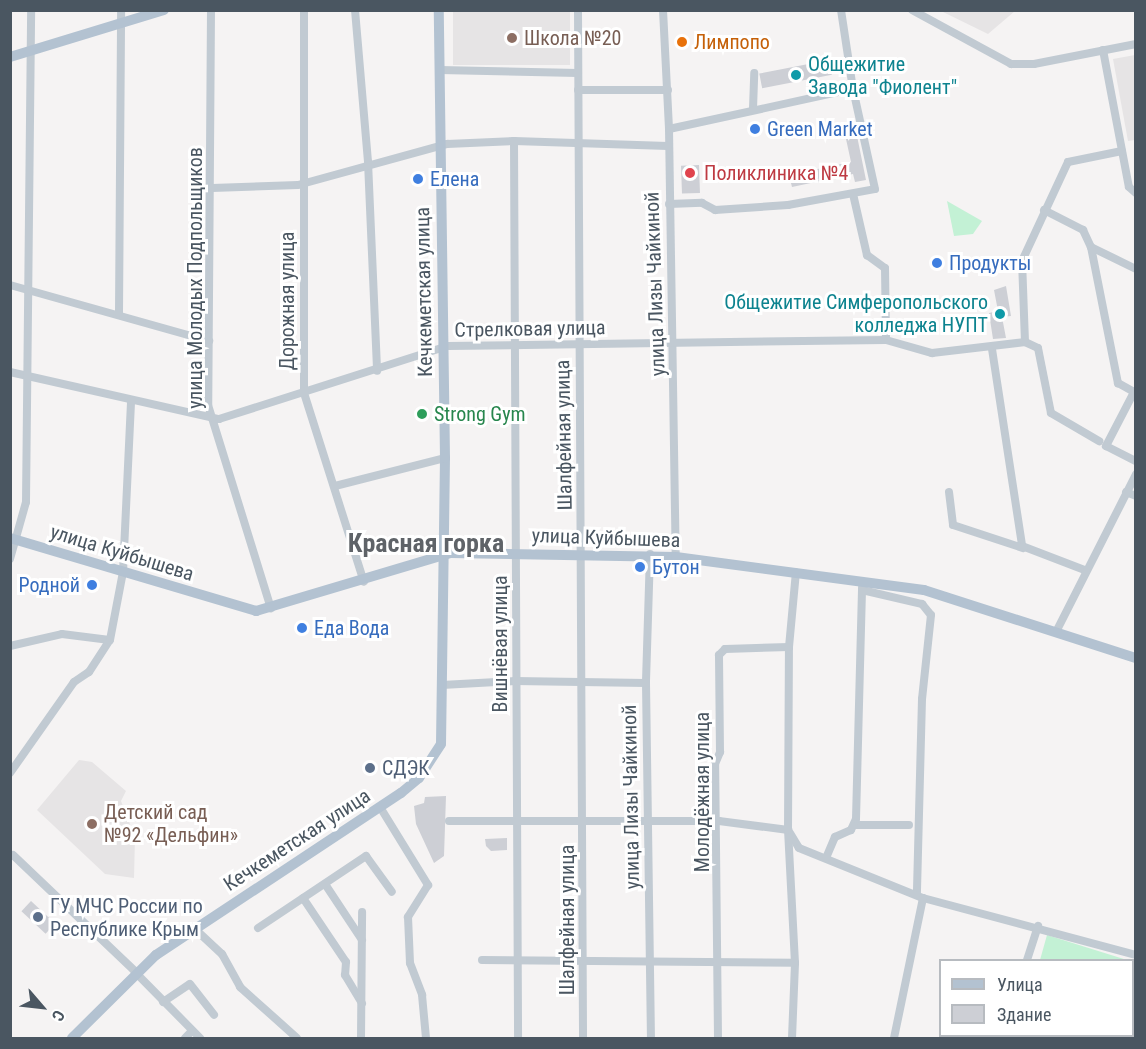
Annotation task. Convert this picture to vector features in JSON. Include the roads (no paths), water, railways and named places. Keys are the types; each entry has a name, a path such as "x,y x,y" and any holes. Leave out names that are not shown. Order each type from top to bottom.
{"main road":[{"path":"10,57 164,10"},
{"name":"Кечкеметская улица","path":"72,1038 135,972 195,929 380,807 419,778 435,757 445,730 442,685 441,555 445,458 439,10"},
{"name":"улица Куйбышева","path":"13,539 256,611 364,582 441,555 583,552 650,554 796,572 862,586 924,590 1136,658"}],"street":[{"path":"10,559 13,539 26,502 25,376 29,290 31,10"},
{"path":"119,313 122,10"},
{"name":"улица Молодых Подпольщиков","path":"211,10 210,418 271,608"},
{"name":"Дорожная улица","path":"304,10 302,182 304,393 364,582"},
{"path":"355,10 368,162 377,371"},
{"name":"Шалфейная улица","path":"578,10 577,144 584,682 583,1038"},
{"name":"улица Лизы Чайкиной","path":"663,10 669,129 676,557"},
{"path":"669,204 702,203 715,210 788,205 853,194 876,186 853,89 841,10"},
{"path":"912,10 1011,64 1136,44"},
{"path":"1103,50 1129,187 1136,193"},
{"path":"440,70 578,73"},
{"path":"753,109 754,73"},
{"path":"669,129 853,89"},
{"path":"578,90 668,90"},
{"path":"212,188 302,182 368,162 440,146 514,141 668,146"},
{"name":"Вишнёвая улица","path":"514,141 516,681 520,822 516,961 518,1038"},
{"path":"1099,441 1050,413 1038,348 1025,342 1022,261 1068,162 1122,151"},
{"path":"853,194 867,255 885,268 886,340"},
{"path":"1044,210 1083,230 1091,247 1118,382 1134,392 1106,446 1136,461"},
{"path":"1091,247 1136,269"},
{"path":"10,285 119,313 209,341"},
{"name":"Стрелковая улица","path":"10,372 210,418 377,371 442,347 515,343 672,345 785,339 886,340 932,353 992,349 1025,342"},
{"path":"992,349 1025,550"},
{"path":"10,773 74,682 89,672 110,640 123,572 131,400"},
{"path":"335,486 445,458"},
{"path":"1056,632 1085,570 1136,474"},
{"path":"949,492 953,525 1085,570"},
{"path":"1126,492 1136,496"},
{"name":"улица Лизы Чайкиной","path":"650,554 646,683 651,1038"},
{"path":"792,1038 795,963 788,826 789,647 796,572"},
{"path":"854,825 862,586 922,604 931,615 922,699 920,896 894,1038"},
{"path":"10,646 62,634 110,640"},
{"name":"Молодёжная улица","path":"718,1038 719,821 715,764 720,752 720,653 789,647"},
{"path":"442,685 516,681 646,683"},
{"path":"380,807 428,885 408,917 410,963 422,995 426,1038"},
{"path":"449,822 649,820 719,821 788,826"},
{"path":"826,858 835,837 854,825 909,825"},
{"path":"788,826 799,848 920,896 1038,926 1136,955"},
{"path":"13,855 200,1038"},
{"path":"258,928 366,856 392,892"},
{"path":"325,884 362,941"},
{"path":"303,898 346,962 345,975 363,1005"},
{"path":"361,1038 362,912"},
{"path":"1027,959 1038,926"},
{"path":"195,929 222,954 240,987 297,1038"},
{"path":"482,960 584,963 795,963"},
{"path":"163,1002 190,984 214,1016"},
{"path":"184,1038 192,1031"}],"place":[{"name":"Школа №20","path":"512,38"},
{"name":"Лимпопо","path":"682,42"},
{"name":"Общежитие Завода \"Фиолент\"","path":"796,75"},
{"name":"Green Market","path":"755,129"},
{"name":"Поликлиника №4","path":"690,173"},
{"name":"Елена","path":"418,179"},
{"name":"Продукты","path":"937,263"},
{"name":"Общежитие Симферопольского колледжа НУПТ","path":"1000,314"},
{"name":"Strong Gym","path":"422,414"},
{"name":"Бутон","path":"640,567"},
{"name":"Родной","path":"92,585"},
{"name":"Еда Вода","path":"302,628"},
{"name":"СДЭК","path":"370,768"},
{"name":"Детский сад №92 «Дельфин»","path":"92,824"},
{"name":"ГУ МЧС России по Республике Крым","path":"38,917"}],"district":[{"name":"Красная горка","path":"426,544"}]}
